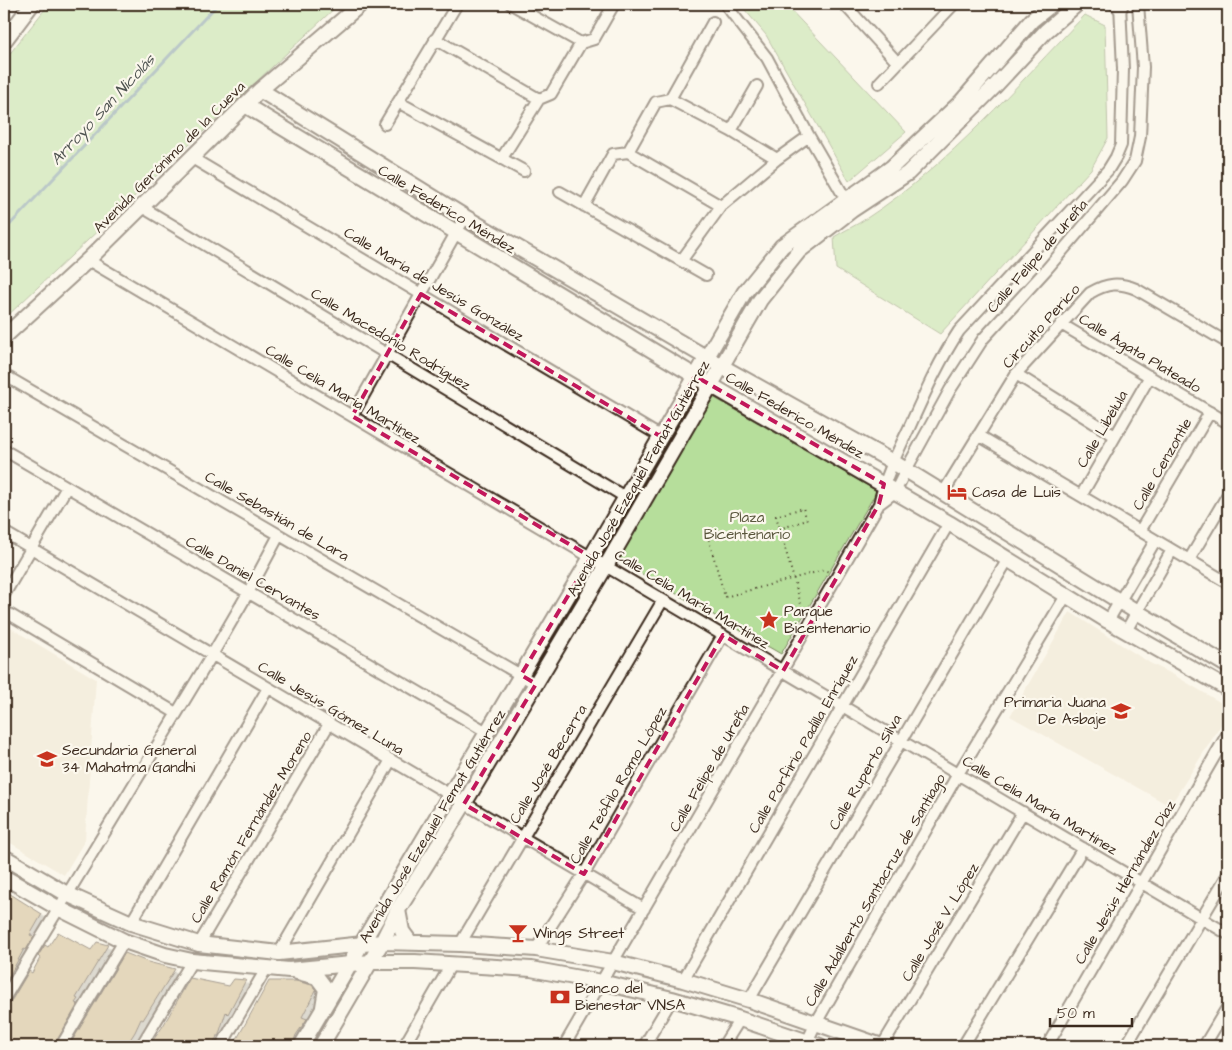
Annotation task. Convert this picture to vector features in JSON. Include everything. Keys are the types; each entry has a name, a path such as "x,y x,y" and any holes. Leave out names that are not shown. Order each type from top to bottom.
{"street":[{"path":"4,41 32,4"},
{"name":"Avenida Gerónimo de la Cueva","path":"4,337 88,260 260,90 361,4"},
{"path":"385,124 457,4"},
{"path":"511,4 581,43"},
{"path":"502,158 539,99 551,94 581,43 594,39 614,4"},
{"path":"725,4 768,58 809,136 849,205"},
{"path":"844,4 898,63"},
{"name":"Avenida José Ezequiel Femat Gutiérrez","path":"321,1046 371,962 398,910 536,684 760,300 799,251 962,102 1032,20 1052,4"},
{"name":"Avenida José Ezequiel Femat Gutiérrez","path":"301,1046 323,1013 349,963 451,796 744,293 782,246 849,205 908,173 995,86 1046,31 1077,4"},
{"name":"Calle Felipe de Ureña","path":"564,1046 879,504 889,488 906,470 966,363 983,339 1046,270 1122,181 1135,160 1140,137 1143,67 1138,4"},
{"name":"Calle Felipe de Ureña","path":"889,488 893,462 950,344 1108,170 1116,157 1121,145 1123,68 1119,5"},
{"path":"879,83 947,6"},
{"path":"670,99 713,22"},
{"path":"435,38 539,99"},
{"path":"731,132 757,86"},
{"name":"Calle Federico Méndez","path":"260,90 465,217 721,366 893,462 1228,666"},
{"path":"628,152 656,102 670,99 777,159"},
{"path":"398,102 524,171"},
{"name":"Calle Federico Méndez","path":"245,105 456,234 695,376 949,523 1108,621 1228,688"},
{"path":"681,261 720,206 777,159 809,136"},
{"path":"584,206 613,154 628,152 720,206"},
{"name":"Calle María de Jesús González","path":"192,158 660,436"},
{"path":"560,192 706,275"},
{"name":"Calle Macedonio Rodríguez","path":"142,207 625,497"},
{"path":"352,416 465,217"},
{"name":"Calle Celia María Martínez","path":"88,260 1228,934"},
{"name":"Circuito Perico","path":"943,493 1016,374 1090,293 1101,286 1124,284 1136,289 1228,343"},
{"name":"Calle Ágata Plateado","path":"1061,324 1228,421"},
{"path":"1016,374 1116,436"},
{"name":"Calle Sebastián de Lara","path":"4,375 536,684"},
{"name":"Calle Libélula","path":"1081,496 1150,376"},
{"name":"Calle Cenzontle","path":"1140,531 1210,412"},
{"path":"978,435 1228,583"},
{"name":"Calle Daniel Cervantes","path":"4,450 487,732"},
{"path":"4,595 67,487"},
{"path":"1189,560 1228,494"},
{"name":"Calle Porfirio Padilla Enríquez","path":"683,980 949,523"},
{"name":"Calle Jesús Gómez Luna","path":"4,532 644,909"},
{"path":"4,999 212,655 279,535"},
{"path":"1108,621 1155,541"},
{"path":"1126,631 1172,550"},
{"name":"Calle Ruperto Silva","path":"749,1000 1008,559"},
{"name":"Calle Adalberto Santacruz de Santiago","path":"811,1045 816,1023 958,774 1067,594"},
{"name":"Calle José Becerra","path":"460,944 663,600"},
{"path":"4,611 176,714"},
{"name":"Calle Teófilo Romo López","path":"536,949 584,874 723,635"},
{"path":"131,923 268,688"},
{"name":"Calle Ramón Fernández Moreno","path":"198,944 329,724"},
{"name":"Calle Jesús Hernández Díaz","path":"1047,1046 1228,733"},
{"path":"279,953 391,760"},
{"name":"Calle José V. López","path":"882,1046 1023,812"},
{"path":"962,1046 1082,848"},
{"path":"4,857 67,894 131,923 198,944 279,953 382,942 460,944 536,949 613,962 683,980 749,1000 882,1046"},
{"path":"1126,1046 1228,874"},
{"path":"4,877 58,908 124,941 192,962 289,970 371,962 452,964 531,969 602,982 672,999 740,1019 811,1045"},
{"path":"398,910 402,931 410,942"},
{"path":"61,1046 124,941"},
{"path":"142,1046 192,962"},
{"path":"404,1046 452,964"},
{"path":"221,1046 266,969"},
{"path":"289,970 317,977 326,989 323,1013"},
{"path":"644,1046 672,999"},
{"path":"1204,1046 1228,1006"},
{"path":"723,1046 740,1019"}],"path":[{"path":"779,528 807,520 803,508 776,516 779,528 793,578 803,611 813,618"},
{"path":"706,530 725,597 824,570 838,576"}],"highlighted area":[{"path":"421,294 660,436 695,376 884,484 879,504 783,671 723,635 584,874 464,804 536,684 521,675 591,557 352,416"}],"shaded area":[{"name":"Primaria Juana De Asbaje","path":"1070,612 1150,663 1228,707 1228,714 1170,806 1010,716"},
{"name":"Secundaria General 34 Mahatma Gandhi","path":"4,624 96,679 85,840 64,875 4,839"}],"green space":[{"path":"49,4 339,4 4,319 4,61"},
{"path":"740,4 785,4 906,132 849,181 766,35"},
{"path":"1085,15 1105,25 1108,138 1091,169 940,334 836,269 834,237 867,218 897,197 954,149 1008,96"},
{"name":"Plaza Bicentenario","path":"713,397 877,491 781,654 618,560"}],"building":[{"path":"4,890 42,914 30,935 34,937 26,950 24,949 4,986"},
{"path":"58,932 91,950 97,942 108,945 76,998 78,999 75,1003 78,1004 54,1046 4,1046 4,1006 10,1003 29,971 32,973 40,958 38,956 45,945 48,947"},
{"path":"125,953 148,962 175,969 143,1020 141,1019 126,1046 69,1046"},
{"path":"190,978 229,986 234,979 246,980 228,1014 226,1012 219,1034 211,1046 149,1046 163,1026"},
{"path":"269,981 296,981 312,985 316,990 302,1017 307,1019 296,1035 292,1046 233,1046"}],"waterway":[{"name":"Arroyo San Nicolás","path":"4,231 218,4"}],"place":[{"name":"Casa de Luis","path":"957,492"},
{"name":"Parque Bicentenario","path":"769,620"},
{"name":"Primaria Juana De Asbaje","path":"1121,711"},
{"name":"Secundaria General 34 Mahatma Gandhi","path":"47,759"},
{"name":"Wings Street","path":"518,933"},
{"name":"Banco del Bienestar VNSA","path":"560,997"}]}
